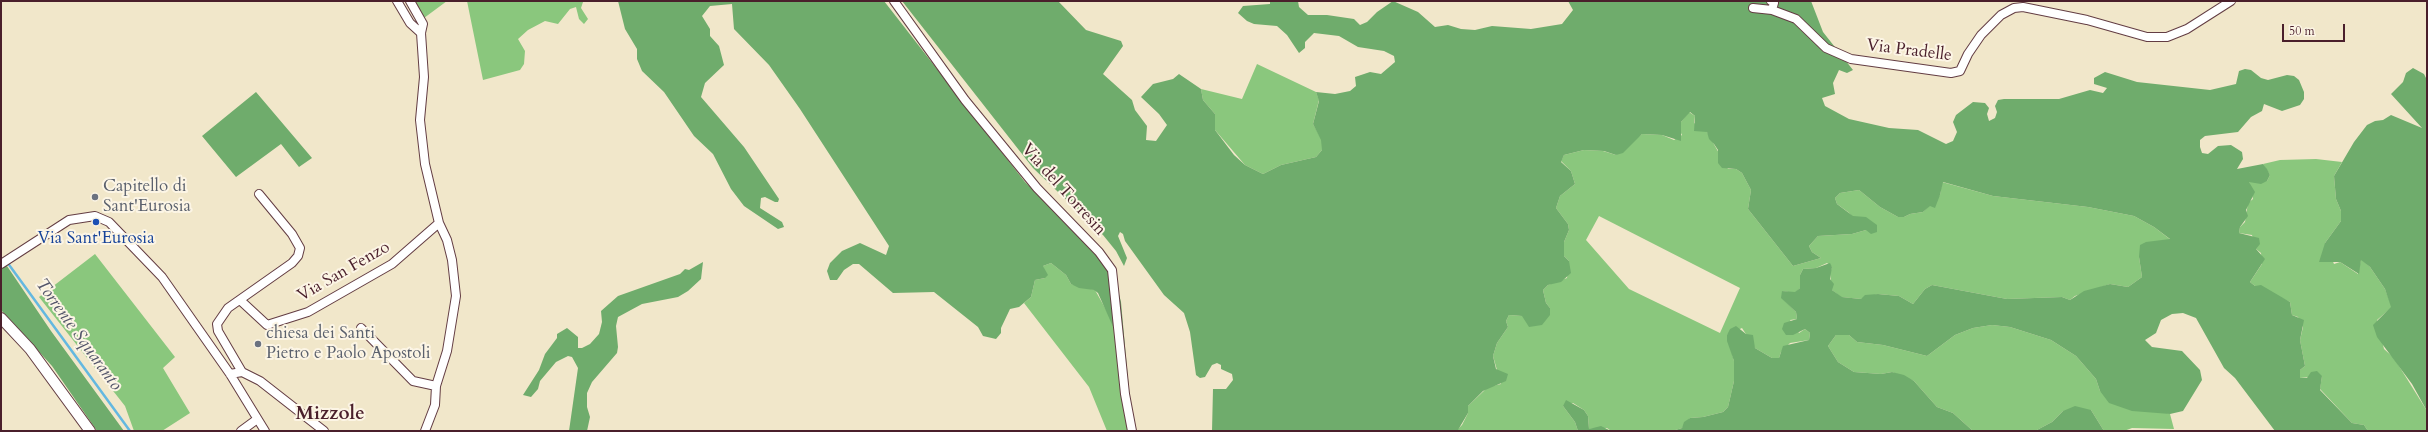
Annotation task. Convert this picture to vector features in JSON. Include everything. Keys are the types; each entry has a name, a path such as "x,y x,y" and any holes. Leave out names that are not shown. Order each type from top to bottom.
{"street":[{"path":"397,1 410,23 421,33"},
{"path":"410,1 423,19 421,33 424,77 420,120 425,164 439,223 447,240 452,260 456,296 447,352 436,386 434,405 425,431"},
{"name":"Via del Torresin","path":"894,1 965,100 1037,188 1099,252 1112,270 1125,394 1132,431"},
{"path":"1771,1 1774,3 1772,10"},
{"name":"Via Pradelle","path":"1753,8 1772,10 1796,19 1826,48 1851,59 1951,73 1960,71 1968,54 1981,34 2001,15 2014,8 2024,7 2087,20 2147,37 2167,37 2187,29 2231,1"},
{"name":"Via San Fenzo","path":"242,372 218,331 217,324 228,308 298,256 300,248 292,234 259,194"},
{"path":"1,264 12,259 69,220 95,216 109,222 162,276 230,374 256,420 265,431"},
{"name":"Via San Fenzo","path":"240,300 267,325 308,312 392,264 439,223"},
{"path":"1,318 30,349 90,431"},
{"path":"361,328 413,381 436,386"},
{"path":"230,374 242,372 260,381 324,431"},
{"path":"242,431 256,420"}],"green space":[{"path":"414,1 447,1 424,18"},
{"path":"467,1 586,1 583,2 581,8 588,19 584,24 579,19 576,7 570,9 558,24 545,21 528,30 518,39 525,51 524,64 520,70 483,80"},
{"path":"618,1 884,1 1025,182 1095,249 1114,276 1121,302 1125,346 1118,338 1098,293 1094,290 1079,288 1071,284 1066,275 1051,263 1043,266 1048,275 1045,278 1035,280 1031,297 1019,307 1010,309 1001,328 1001,333 996,339 983,336 978,327 934,292 893,293 859,264 853,264 844,270 837,280 830,280 827,271 830,263 842,251 860,243 886,255 889,246 800,109 769,65 734,29 732,4 710,6 702,16 710,29 710,36 719,46 724,65 705,83 701,97 744,147 779,199 778,202 775,202 765,197 761,198 760,208 782,222 784,227 778,229 744,206 731,189 713,154 694,136 664,92 642,71 637,59 637,49 625,29"},
{"path":"902,1 1058,1 1086,30 1121,41 1123,46 1103,74 1132,100 1135,110 1147,126 1146,140 1156,141 1167,125 1159,114 1141,97 1153,84 1173,79 1179,74 1201,89 1203,100 1215,114 1215,130 1234,155 1245,165 1263,174 1281,165 1316,157 1322,150 1321,140 1313,124 1319,101 1316,92 1335,94 1350,91 1356,86 1355,77 1370,72 1381,74 1395,62 1394,56 1384,51 1358,47 1339,36 1314,33 1305,42 1305,48 1299,53 1287,35 1277,26 1254,24 1247,21 1238,13 1243,6 1270,4 1270,1 1298,1 1299,7 1308,15 1327,15 1354,19 1360,25 1367,22 1377,12 1393,1 1418,12 1435,27 1448,25 1461,29 1475,30 1492,26 1531,29 1562,24 1573,10 1568,1 1811,1 1823,32 1853,70 1847,73 1839,70 1833,83 1835,94 1822,98 1825,106 1849,119 1889,128 1918,130 1946,144 1953,141 1957,132 1953,122 1956,115 1973,102 1985,103 1989,108 1987,114 1989,121 1995,118 1997,112 1995,106 1998,100 2059,99 2090,90 2103,93 2107,88 2094,84 2094,78 2105,72 2137,82 2210,90 2236,84 2239,71 2245,69 2251,70 2261,78 2268,80 2287,75 2294,76 2299,80 2304,92 2304,99 2300,105 2282,111 2264,104 2262,111 2251,117 2238,132 2205,136 2200,140 2200,147 2202,153 2208,154 2218,146 2231,145 2242,152 2243,159 2237,169 2263,164 2267,169 2270,175 2267,181 2261,184 2249,182 2255,192 2246,210 2248,216 2240,227 2239,233 2259,238 2260,244 2256,249 2265,259 2250,282 2255,286 2261,285 2290,302 2292,315 2304,320 2300,340 2305,366 2300,370 2300,378 2307,378 2311,372 2317,371 2322,376 2320,390 2352,423 2364,425 2368,431 2275,431 2235,378 2224,368 2196,318 2183,313 2172,314 2161,320 2156,333 2145,340 2152,347 2182,351 2200,370 2202,380 2183,411 2170,414 2132,411 2109,403 2100,391 2096,379 2076,356 2051,340 2010,327 1992,325 1973,328 1955,335 1927,356 1883,345 1857,342 1849,335 1836,335 1828,346 1838,362 1854,372 1881,374 1892,372 1904,375 1914,381 1937,407 1953,413 1973,431 1672,431 1682,428 1684,422 1690,418 1703,417 1723,412 1728,407 1734,381 1734,361 1727,341 1727,335 1730,329 1736,326 1746,334 1753,335 1755,348 1772,358 1779,358 1783,346 1809,340 1810,333 1805,329 1793,335 1786,335 1782,329 1784,323 1797,319 1796,312 1781,298 1782,291 1795,292 1800,288 1800,275 1803,269 1816,268 1830,263 1832,267 1830,279 1834,284 1832,290 1842,297 1861,299 1865,295 1878,294 1899,296 1913,304 1925,289 1932,285 2007,299 2062,297 2070,300 2084,291 2110,284 2128,287 2142,277 2139,257 2140,245 2146,242 2170,239 2154,227 2134,216 2088,207 1993,196 1943,182 1935,208 1930,206 1923,212 1910,214 1904,217 1898,217 1880,207 1859,190 1840,193 1835,198 1837,204 1853,216 1866,217 1877,225 1877,232 1871,234 1866,230 1852,234 1818,236 1809,246 1812,252 1821,258 1793,266 1748,209 1751,190 1742,173 1736,169 1722,168 1718,163 1718,150 1709,139 1707,132 1694,131 1695,116 1690,112 1681,122 1681,141 1662,135 1642,134 1623,153 1616,155 1604,151 1584,150 1564,155 1561,162 1571,171 1575,184 1560,196 1556,208 1568,224 1569,230 1564,242 1564,256 1569,261 1571,273 1561,282 1548,285 1543,290 1546,303 1550,308 1550,315 1542,325 1529,327 1522,316 1509,315 1506,321 1508,327 1497,343 1493,356 1496,369 1508,374 1506,381 1483,391 1468,406 1468,413 1458,430 1212,431 1213,389 1226,389 1233,380 1232,374 1221,369 1221,365 1217,363 1212,365 1205,377 1200,378 1196,375 1190,332 1184,313 1164,295 1125,241 1123,234 1120,232 1118,236 1127,258 1124,266 1116,251 1103,235 1033,168"},
{"path":"1257,64 1316,92 1319,100 1313,124 1322,140 1322,150 1316,157 1281,165 1263,174 1245,165 1215,130 1215,114 1203,100 1201,89 1242,99"},
{"path":"2413,68 2424,74 2427,80 2427,411 2412,384 2377,337 2373,325 2391,307 2385,289 2370,267 2361,260 2359,274 2340,262 2319,262 2325,243 2341,221 2341,211 2336,199 2334,176 2354,142 2367,125 2375,121 2383,120 2391,115 2422,128 2391,94 2403,82 2406,73"},
{"path":"256,92 312,158 299,167 281,144 236,177 202,136"},
{"path":"1689,112 1695,116 1694,123 1707,132 1728,169 1736,169 1742,173 1751,190 1748,209 1793,266 1821,258 1812,252 1809,246 1818,236 1852,234 1866,230 1848,212 1837,204 1835,198 1840,193 1859,190 1880,207 1898,217 1904,217 1910,214 1923,212 1940,195 1942,182 1993,196 2088,207 2134,216 2154,227 2171,240 2139,257 2142,277 2128,287 2110,284 2075,296 2070,300 2062,297 2007,299 1932,285 1925,289 1913,304 1899,296 1878,294 1861,299 1841,297 1832,290 1830,273 1832,267 1827,263 1816,268 1803,269 1800,275 1800,288 1795,293 1782,291 1782,298 1796,312 1797,319 1790,320 1799,333 1805,329 1810,333 1809,340 1790,343 1781,352 1779,358 1772,358 1755,348 1742,328 1727,335 1734,361 1734,381 1728,407 1723,412 1703,417 1690,418 1682,428 1672,431 1611,431 1607,428 1589,429 1588,416 1584,410 1573,403 1563,406 1575,422 1578,431 1456,431 1462,425 1468,413 1468,406 1488,387 1501,384 1493,356 1497,343 1508,327 1506,321 1509,315 1522,316 1550,308 1546,303 1543,290 1548,285 1567,278 1569,261 1564,256 1564,242 1569,230 1568,224 1556,208 1560,196 1575,184 1571,171 1561,161 1564,155 1584,150 1603,151 1616,155 1642,134 1662,135 1674,140 1682,135 1679,129 1681,122","holes":["1599,216 1740,288 1720,333 1629,289 1586,240"]},
{"path":"2316,159 2342,162 2334,176 2336,199 2341,211 2341,221 2325,243 2334,264 2340,262 2358,274 2361,259 2370,267 2385,289 2392,307 2377,320 2384,349 2394,358 2427,411 2427,429 2425,431 2368,431 2364,425 2352,423 2320,389 2322,376 2300,378 2300,370 2305,366 2300,340 2303,327 2298,317 2292,315 2290,302 2255,286 2250,282 2262,264 2261,253 2256,249 2252,235 2239,233 2240,227 2245,222 2248,203 2253,199 2249,182 2267,181 2270,175 2263,164 2280,160"},
{"path":"95,254 175,357 163,368 190,413 162,431 134,431 125,406 39,297"},
{"path":"703,262 701,279 688,291 678,297 642,304 618,317 616,326 618,347 617,353 592,382 587,393 587,407 590,417 587,431 569,431 578,368 572,357 568,356 556,362 540,381 538,389 531,397 523,395 539,370 545,354 557,338 557,334 567,328 578,337 578,348 582,348 590,344 599,334 602,322 601,311 618,296 680,274 685,269 689,270"},
{"path":"1051,263 1066,275 1071,284 1095,290 1109,315 1118,338 1125,346 1131,411 1136,431 1107,431 1089,387 1024,303 1031,297 1035,280 1045,278 1043,266"},
{"path":"7,266 51,331 124,431 97,431 52,366 1,310 1,268"},
{"path":"1992,325 2010,327 2051,340 2076,356 2096,379 2100,391 2170,414 2174,429 2132,428 2124,431 2104,431 2091,410 2063,411 2052,422 2035,431 1973,431 1953,413 1937,407 1914,381 1892,372 1881,374 1854,372 1838,362 1828,346 1836,335 1849,335 1857,342 1883,345 1927,356 1955,335 1973,328"},
{"path":"1566,400 1584,410 1588,416 1589,429 1601,426 1611,431 1578,431 1575,422 1563,406"},
{"path":"2075,406 2091,410 2104,431 2035,431 2052,422 2063,411"}],"waterway":[{"name":"Torrente Squaranto","path":"7,262 130,431"}],"place":[{"name":"Capitello di Sant'Eurosia","path":"95,197"},
{"name":"Via Sant'Eurosia","path":"96,222"},
{"name":"chiesa dei Santi Pietro e Paolo Apostoli","path":"258,344"}],"district":[{"name":"Mizzole","path":"330,415"}]}
